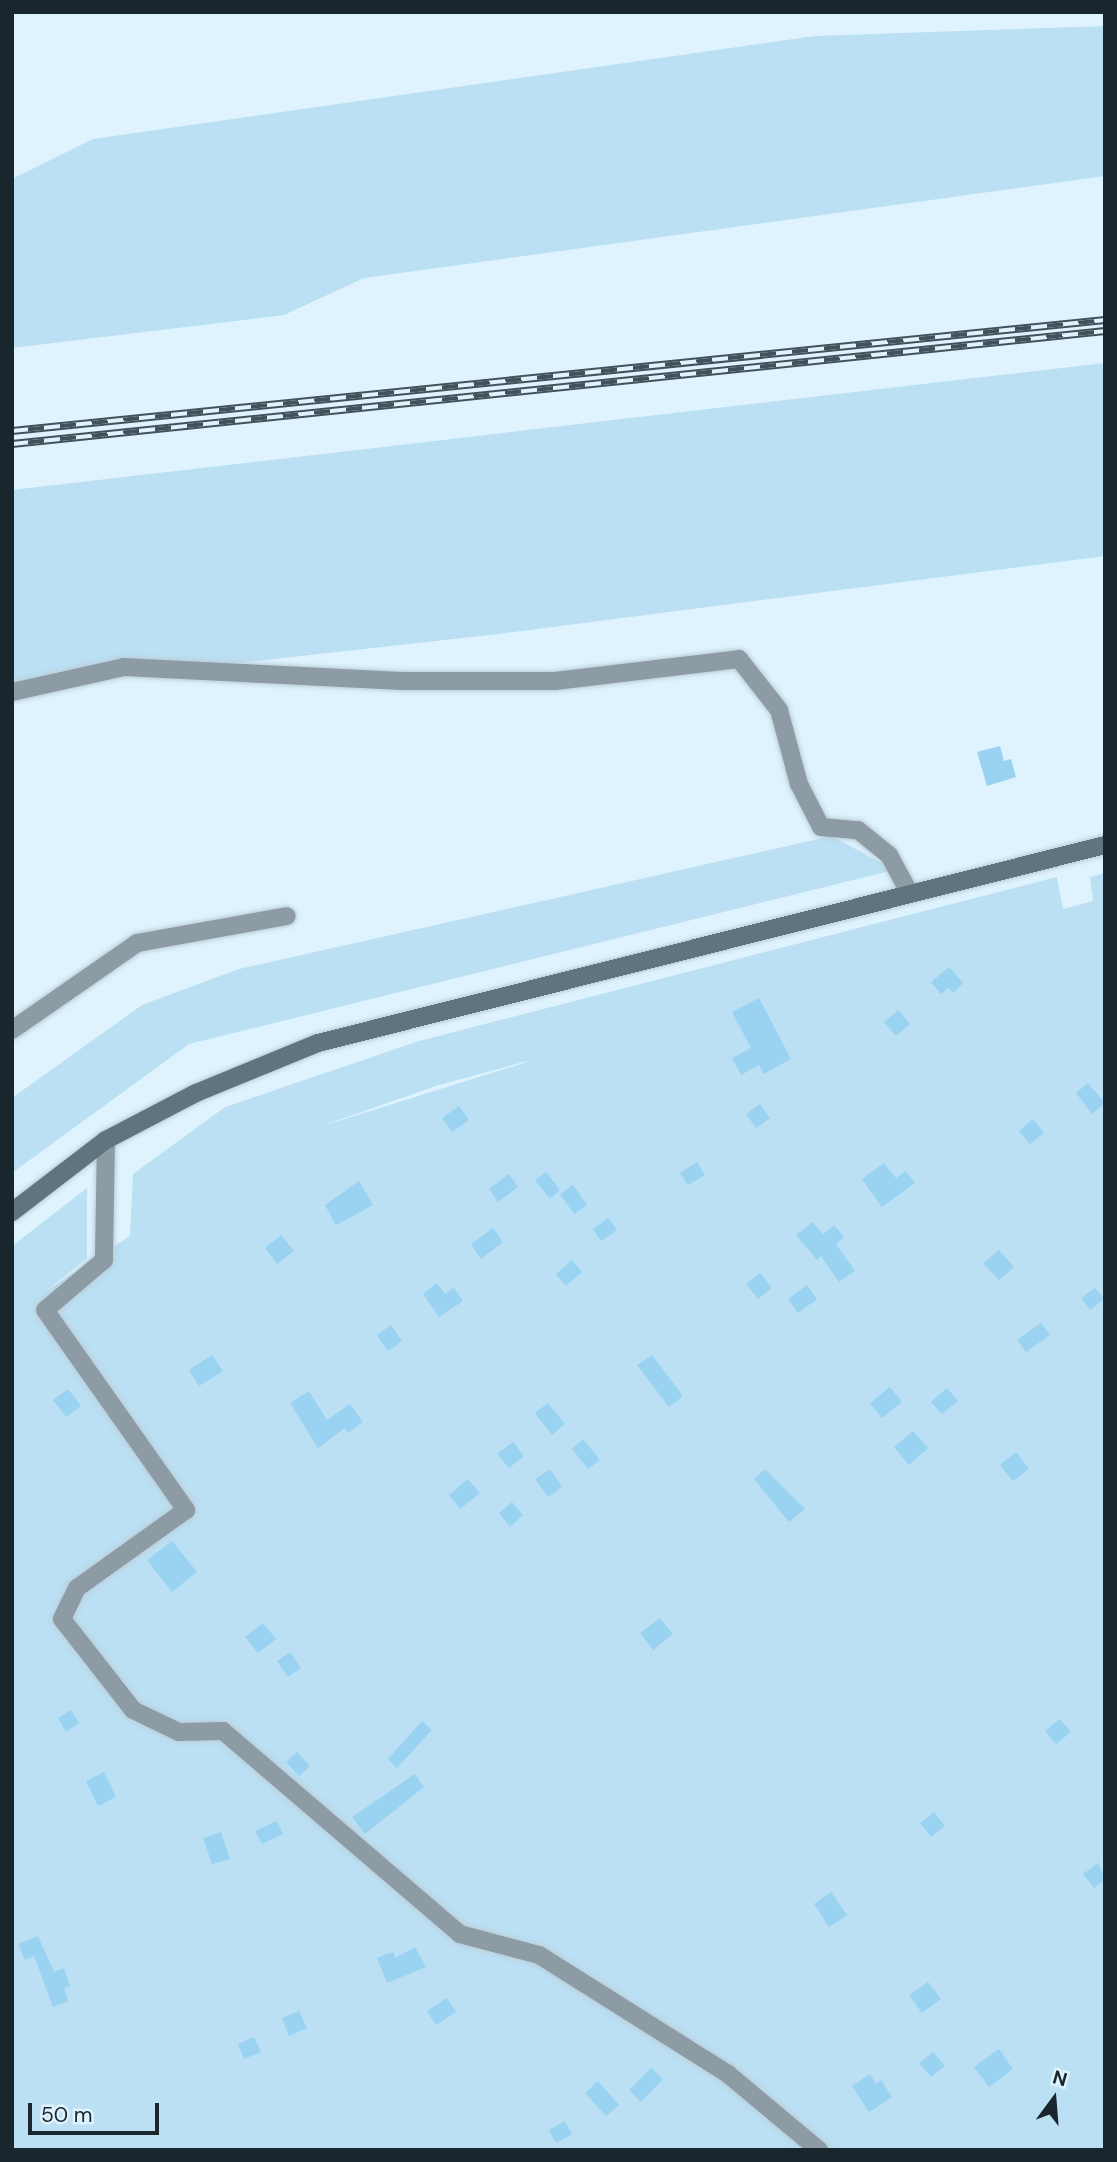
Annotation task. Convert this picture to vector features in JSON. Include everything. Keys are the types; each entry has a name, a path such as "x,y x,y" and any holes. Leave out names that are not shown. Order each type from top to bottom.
{"main road":[{"path":"12,1212 106,1140 196,1093 318,1044 1105,845"}],"street":[{"path":"12,692 124,667 402,681 555,681 740,659 779,710 799,784 821,827 858,830 889,855 910,894"},
{"path":"12,1030 136,943 287,916"},
{"path":"106,1140 104,1260 45,1310 186,1510 77,1588 62,1619 134,1710 179,1731 223,1731 460,1934 540,1955 728,2074 819,2150"}],"shaded area":[{"path":"1105,26 1105,176 364,278 284,315 12,348 12,179 93,139 815,36"},
{"path":"1105,363 1105,556 490,635 12,688 12,490"},
{"path":"832,836 894,870 189,1044 12,1173 12,1098 142,1005 239,969"},
{"path":"1105,873 1105,2150 12,2150 12,1246 87,1188 87,1258 46,1291 130,1236 133,1174 225,1107 419,1041 1057,877 1063,909 1093,901 1090,877","holes":["527,1062 316,1128 436,1086"]}],"building":[{"path":"1000,746 1004,761 1011,759 1016,777 987,786 977,752"},
{"path":"949,967 963,983 953,993 948,988 941,994 931,982"},
{"path":"759,998 791,1059 764,1074 759,1065 741,1075 732,1058 751,1048 732,1012"},
{"path":"898,1010 910,1024 896,1036 884,1022"},
{"path":"1088,1083 1105,1103 1092,1114 1076,1093"},
{"path":"760,1104 770,1118 756,1128 746,1114"},
{"path":"459,1106 469,1120 452,1132 442,1118"},
{"path":"1033,1119 1044,1133 1030,1144 1019,1131"},
{"path":"697,1162 705,1175 688,1185 680,1173"},
{"path":"884,1163 896,1178 906,1171 915,1183 882,1207 862,1179"},
{"path":"546,1172 560,1190 550,1199 535,1180"},
{"path":"509,1174 518,1187 498,1202 489,1189"},
{"path":"359,1181 373,1205 336,1225 325,1205"},
{"path":"573,1185 587,1205 574,1214 560,1194"},
{"path":"608,1218 617,1230 601,1241 593,1229"},
{"path":"813,1222 823,1234 834,1225 844,1237 836,1244 855,1271 839,1282 821,1256 817,1260 796,1235"},
{"path":"493,1228 503,1242 481,1259 471,1244"},
{"path":"281,1235 294,1251 277,1264 265,1248"},
{"path":"999,1250 1014,1267 999,1280 983,1263"},
{"path":"572,1260 582,1272 566,1286 556,1274"},
{"path":"760,1273 772,1288 758,1299 746,1284"},
{"path":"437,1283 445,1294 454,1288 463,1301 439,1317 423,1294"},
{"path":"807,1285 817,1299 798,1313 788,1299"},
{"path":"1095,1288 1104,1299 1090,1310 1081,1298"},
{"path":"1041,1323 1050,1335 1026,1352 1017,1340"},
{"path":"391,1325 402,1341 388,1351 377,1335"},
{"path":"212,1355 223,1371 199,1386 189,1370"},
{"path":"652,1355 683,1396 669,1407 637,1365"},
{"path":"890,1387 902,1402 882,1418 870,1403"},
{"path":"947,1388 958,1401 942,1414 931,1402"},
{"path":"68,1389 81,1406 66,1417 53,1400"},
{"path":"309,1391 327,1420 350,1404 363,1422 348,1433 345,1428 318,1448 290,1403"},
{"path":"548,1403 565,1424 552,1435 535,1413"},
{"path":"913,1431 928,1448 909,1465 894,1447"},
{"path":"583,1439 600,1460 588,1469 572,1449"},
{"path":"513,1442 524,1456 509,1468 497,1454"},
{"path":"1016,1452 1029,1469 1013,1481 1000,1465"},
{"path":"550,1469 562,1487 548,1497 535,1479"},
{"path":"765,1469 805,1509 789,1522 754,1479"},
{"path":"468,1479 480,1493 460,1509 449,1495"},
{"path":"512,1502 523,1515 510,1527 499,1513"},
{"path":"172,1541 197,1572 172,1592 147,1560"},
{"path":"660,1618 673,1634 653,1650 640,1633"},
{"path":"263,1623 276,1639 258,1653 245,1637"},
{"path":"290,1652 301,1668 288,1677 277,1661"},
{"path":"71,1710 79,1723 66,1732 58,1718"},
{"path":"1060,1719 1071,1732 1056,1744 1045,1731"},
{"path":"422,1721 432,1730 397,1768 388,1759"},
{"path":"297,1752 310,1766 299,1776 286,1762"},
{"path":"104,1772 116,1797 98,1806 86,1781"},
{"path":"415,1774 424,1787 365,1834 352,1817"},
{"path":"934,1812 945,1826 931,1837 920,1823"},
{"path":"277,1821 283,1834 262,1844 255,1831"},
{"path":"221,1832 230,1859 212,1864 203,1838"},
{"path":"1098,1863 1105,1879 1094,1888 1083,1874"},
{"path":"831,1892 847,1915 829,1927 814,1904"},
{"path":"38,1936 54,1972 64,1968 70,1986 64,1988 68,2001 53,2007 34,1956 25,1960 18,1944"},
{"path":"415,1947 426,1967 387,1983 377,1958 393,1952 395,1958"},
{"path":"928,1982 941,1999 922,2013 909,1995"},
{"path":"447,1998 456,2012 436,2025 427,2011"},
{"path":"299,2011 307,2028 289,2036 282,2018"},
{"path":"254,2037 261,2052 244,2059 238,2044"},
{"path":"999,2049 1013,2069 989,2087 974,2067"},
{"path":"933,2052 945,2066 931,2077 919,2063"},
{"path":"651,2068 663,2079 641,2102 629,2090"},
{"path":"870,2074 876,2084 881,2080 892,2097 869,2112 852,2086"},
{"path":"598,2081 619,2105 606,2116 585,2093"},
{"path":"565,2121 572,2134 556,2143 549,2130"}],"railway":[{"path":"12,431 1105,320"},
{"path":"12,444 1105,331"}]}
